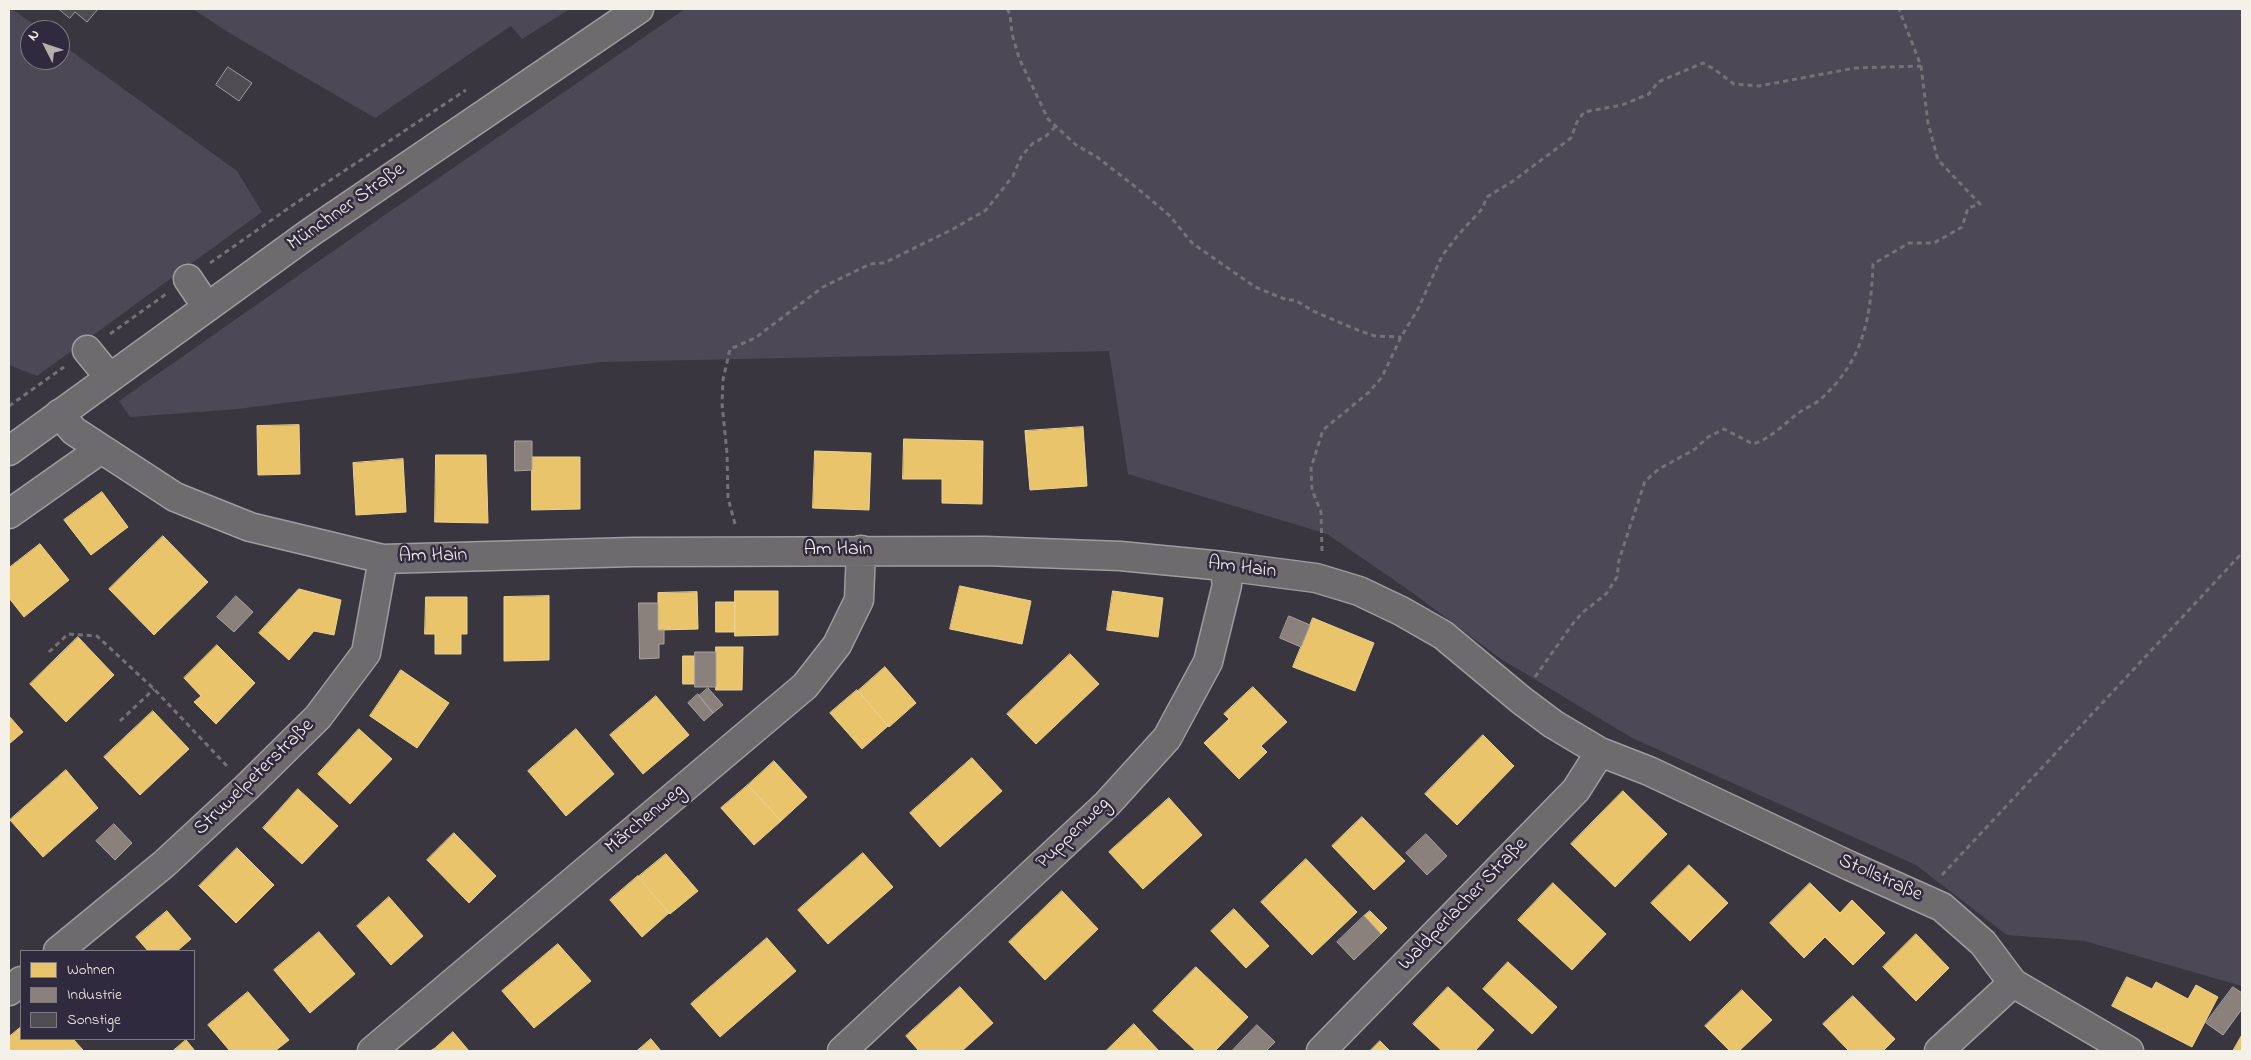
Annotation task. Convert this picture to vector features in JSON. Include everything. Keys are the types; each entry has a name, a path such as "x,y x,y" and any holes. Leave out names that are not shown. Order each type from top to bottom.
{"street":[{"name":"Münchner Straße","path":"9,451 148,348 311,232 639,9"},
{"path":"188,279 207,307"},
{"path":"87,350 109,377"},
{"name":"Am Hain","path":"59,414 74,431 175,497 242,524 383,559 733,551 985,551 1120,556 1224,566 1316,578 1359,590 1443,635 1520,700 1553,724 1600,752"},
{"path":"9,514 101,449"},
{"name":"Märchenweg","path":"372,1051 805,686 837,645 859,600 862,550"},
{"name":"Struwelpeterstraße","path":"59,950 164,864 247,788 318,717 366,653 383,559"},
{"name":"Puppenweg","path":"842,1051 1107,804 1167,738 1208,662 1227,585 1224,566"},
{"name":"Stollstraße","path":"1600,752 1649,771 1942,907 1983,942 2013,983 2128,1051"},
{"name":"Waldperlacher Straße","path":"1321,1051 1576,790 1600,752"},
{"path":"9,991 20,982"},
{"path":"1939,1051 2013,983"}],"path":[{"path":"1007,9 1010,14 1012,34 1019,58 1048,118 1076,145 1104,161 1170,216 1192,243 1255,287 1287,300 1296,300 1313,311 1360,331 1376,336 1400,337"},
{"path":"1520,700 1556,644 1582,613 1606,594 1617,577 1619,560 1645,481 1659,469 1694,449 1708,437 1724,429 1753,444 1764,441 1800,412 1822,398 1850,366 1859,349 1871,306 1873,264 1909,244 1934,243 1962,227 1968,208 1980,204 1938,160 1928,123 1921,66 1899,9"},
{"path":"1316,578 1323,561 1321,512 1312,490 1311,468 1314,453 1324,430 1368,393 1382,377 1400,337 1418,309 1442,256 1458,235 1482,210 1487,198 1513,182 1571,138 1584,112 1622,105 1649,94 1658,82 1703,63 1734,84 1759,86 1856,68 1921,66"},
{"path":"733,551 736,530 728,498 728,453 722,404 723,380 730,349 755,338 823,287 870,264 884,263 986,210 1013,176 1021,157 1032,144 1046,136 1056,126"},
{"path":"9,406 35,387"},
{"path":"1920,897 1968,849 2242,553"},
{"path":"49,652 68,634 98,636 154,689 247,788"},
{"path":"120,721 154,689"}],"shaded area":[{"path":"9,9 12,9 28,20 20,20 20,70 70,70 70,50 237,171 262,212 37,376 9,365"},
{"path":"193,9 570,9 522,39 511,26 375,118 231,34"},
{"path":"685,9 2242,9 2242,986 2085,941 2007,935 1916,865 1632,738 1501,659 1413,593 1327,534 1128,474 1109,351 601,362 238,409 130,417 119,401 389,212"}],"building: Wohnen":[{"path":"299,425 300,474 258,475 257,426"},
{"path":"1083,427 1087,486 1030,490 1025,431"},
{"path":"904,439 983,441 982,504 942,503 942,479 903,479"},
{"path":"815,451 871,453 869,510 813,508"},
{"path":"436,455 486,455 488,523 435,522"},
{"path":"532,457 580,457 580,509 532,510"},
{"path":"403,459 406,512 356,515 353,463"},
{"path":"102,492 128,527 91,555 64,520"},
{"path":"163,536 208,582 154,635 109,589"},
{"path":"40,544 69,580 24,617 9,598 9,568"},
{"path":"960,586 1031,601 1022,644 950,629"},
{"path":"299,589 341,600 334,635 314,631 289,660 259,633"},
{"path":"735,591 778,591 778,635 735,636"},
{"path":"1113,591 1163,598 1158,637 1107,630"},
{"path":"697,592 698,629 658,630 658,593"},
{"path":"549,596 549,660 504,661 504,597"},
{"path":"426,597 467,597 467,634 461,634 461,654 435,654 435,634 425,634"},
{"path":"716,602 735,602 735,632 716,632"},
{"path":"1313,618 1374,643 1355,691 1293,667"},
{"path":"78,637 114,675 66,722 30,684"},
{"path":"217,645 255,683 216,724 194,702 201,696 184,678"},
{"path":"716,647 743,647 742,690 716,690"},
{"path":"1070,654 1099,684 1036,744 1007,714"},
{"path":"683,656 694,656 695,684 683,684"},
{"path":"885,667 916,703 889,727 858,691"},
{"path":"401,670 449,703 417,748 370,716"},
{"path":"1253,687 1287,722 1261,746 1267,752 1239,779 1204,743 1229,719 1224,714"},
{"path":"857,690 888,726 862,749 830,713"},
{"path":"656,696 689,735 643,774 610,735"},
{"path":"153,711 189,749 140,795 104,757"},
{"path":"9,716 23,732 9,744"},
{"path":"359,729 392,759 350,804 318,774"},
{"path":"576,729 614,774 566,816 528,771"},
{"path":"1483,735 1514,766 1457,825 1425,794"},
{"path":"972,758 1002,791 940,847 910,813"},
{"path":"774,761 807,797 781,821 748,785"},
{"path":"66,770 98,808 43,857 10,820"},
{"path":"748,785 781,821 754,845 721,808"},
{"path":"298,789 338,826 302,864 263,828"},
{"path":"1623,791 1667,834 1615,887 1571,844"},
{"path":"1169,798 1202,835 1143,889 1109,852"},
{"path":"1362,817 1405,861 1374,890 1332,846"},
{"path":"454,833 496,876 469,903 427,860"},
{"path":"237,848 274,885 236,923 199,886"},
{"path":"863,853 893,887 828,944 798,910"},
{"path":"666,854 698,891 670,914 638,877"},
{"path":"1306,859 1357,912 1312,955 1261,902"},
{"path":"1689,865 1728,903 1690,941 1651,903"},
{"path":"638,876 669,913 642,937 610,900"},
{"path":"1553,883 1606,934 1572,970 1518,920"},
{"path":"1810,883 1840,913 1852,900 1885,933 1853,965 1825,937 1804,958 1770,923"},
{"path":"1062,891 1098,929 1045,980 1009,942"},
{"path":"389,897 423,936 391,965 357,926"},
{"path":"1234,909 1269,946 1246,968 1211,931"},
{"path":"167,911 191,939 178,950 147,950 136,937"},
{"path":"1370,911 1387,928 1381,934 1364,916"},
{"path":"319,932 355,974 310,1013 274,970"},
{"path":"1916,934 1949,968 1916,1001 1883,967"},
{"path":"767,938 796,971 720,1037 691,1004"},
{"path":"558,944 591,981 534,1028 502,991"},
{"path":"1508,962 1557,1007 1532,1034 1483,989"},
{"path":"1196,967 1248,1017 1215,1051 1196,1051 1153,1011"},
{"path":"2127,977 2152,989 2156,982 2188,999 2196,985 2218,997 2192,1047 2112,1006"},
{"path":"960,987 993,1023 962,1051 919,1051 906,1036"},
{"path":"1448,987 1494,1030 1475,1051 1442,1051 1413,1024"},
{"path":"1742,990 1772,1020 1739,1051 1730,1051 1705,1026"},
{"path":"248,992 289,1040 275,1051 230,1051 208,1025"},
{"path":"1853,996 1895,1039 1883,1051 1849,1051 1823,1024"},
{"path":"1134,1024 1159,1051 1106,1051"},
{"path":"20,1028 20,1040 74,1040 83,1050 9,1051 9,1037"},
{"path":"453,1032 469,1051 430,1051 435,1048"},
{"path":"2242,1035 2242,1051 2233,1051"},
{"path":"651,1039 661,1051 637,1051"},
{"path":"186,1040 195,1051 173,1051"},
{"path":"1380,1041 1390,1051 1370,1051"}],"building: Industrie":[{"path":"515,441 532,441 532,470 515,471"},
{"path":"236,596 253,612 234,632 217,617"},
{"path":"639,603 658,603 658,630 664,630 664,644 659,644 659,658 640,659"},
{"path":"1289,616 1310,625 1301,647 1280,638"},
{"path":"695,652 716,652 716,687 695,687"},
{"path":"708,688 723,705 713,713 699,696"},
{"path":"698,694 713,713 704,721 688,703"},
{"path":"114,824 132,843 115,860 96,841"},
{"path":"1426,834 1447,856 1427,875 1406,853"},
{"path":"1364,916 1381,934 1354,960 1337,942"},
{"path":"2233,987 2242,993 2242,1009 2223,1035 2206,1023"},
{"path":"1257,1025 1275,1042 1266,1051 1232,1051"}],"building: Sonstige":[{"path":"59,9 98,9 87,22 75,12 70,18"},
{"path":"228,67 252,83 239,101 216,85"}]}
